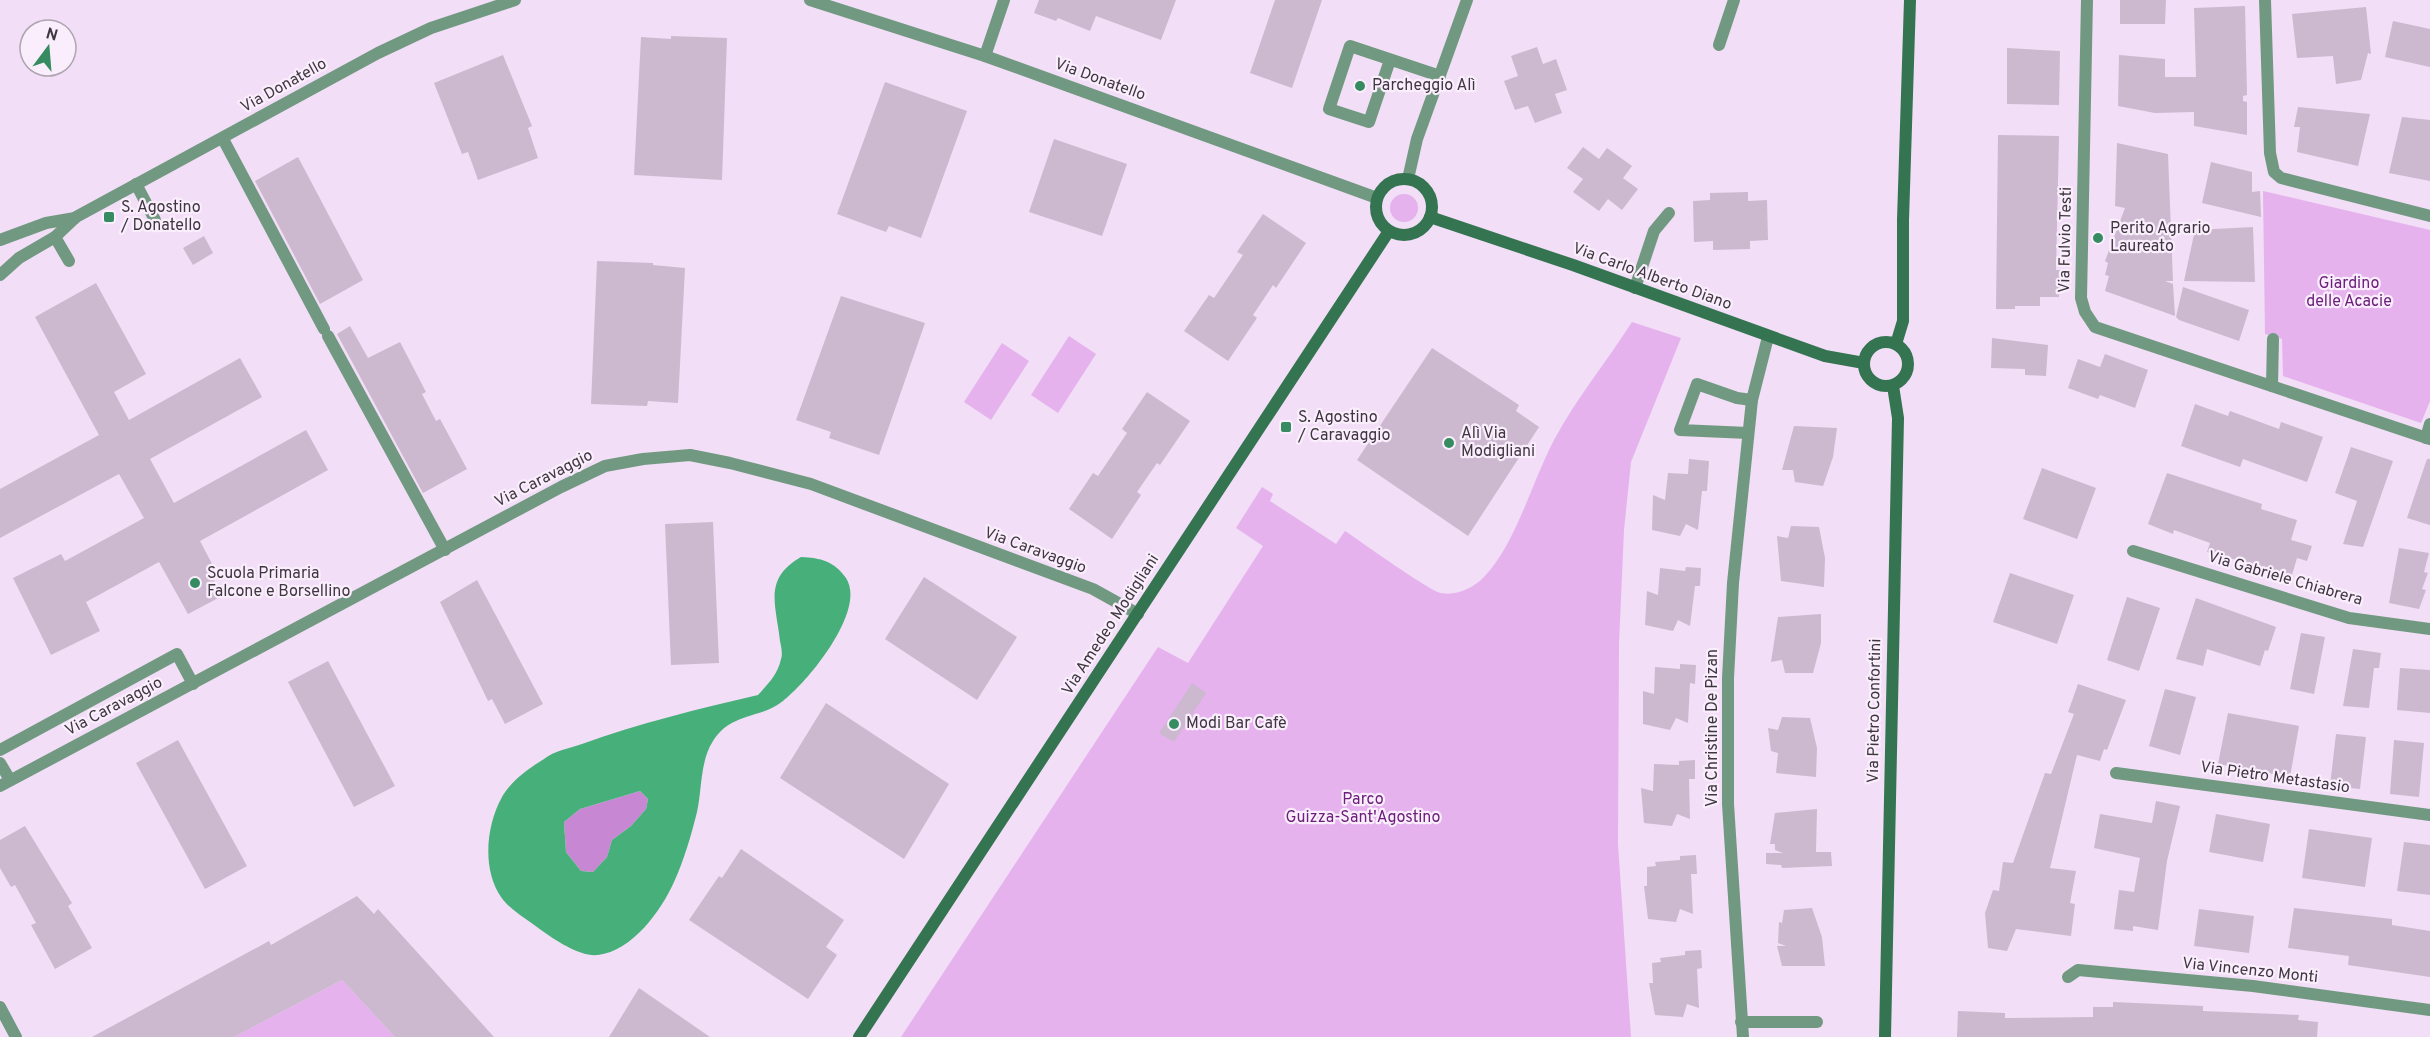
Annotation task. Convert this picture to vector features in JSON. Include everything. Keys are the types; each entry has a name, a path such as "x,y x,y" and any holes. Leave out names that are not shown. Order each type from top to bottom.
{"street":[{"name":"Via Donatello","path":"0,274 19,258 55,237 76,218 378,53 431,28 515,0"},
{"name":"Via Donatello","path":"810,0 985,56 1377,198"},
{"path":"985,56 1004,0"},
{"path":"1408,180 1411,159 1467,0"},
{"path":"1719,45 1734,0"},
{"path":"1896,344 1904,321 1903,220 1910,0"},
{"name":"Via Fulvio Testi","path":"2087,0 2081,298 2085,312 2095,327 2428,439"},
{"path":"2265,0 2270,153 2274,172 2282,178 2430,216"},
{"path":"1390,60 1369,122 1329,109 1350,46 1440,76"},
{"path":"223,139 445,550"},
{"path":"1408,180 1418,183 1430,197 1430,217 1420,230 1405,236 1389,231 1377,217 1377,198 1393,181 1408,180"},
{"path":"136,184 155,220"},
{"path":"1635,288 1654,231 1669,213"},
{"name":"Via Carlo Alberto Diano","path":"1430,217 1768,337 1825,356 1864,363"},
{"name":"Via Donatello","path":"0,240 46,223 76,218"},
{"name":"Via Amedeo Modigliani","path":"859,1037 1389,231"},
{"path":"55,237 69,261"},
{"name":"Via Christine De Pizan","path":"1743,1037 1728,804 1728,678 1733,583 1748,433 1752,400 1768,337"},
{"path":"2272,386 2273,339"},
{"path":"1882,342 1896,344 1907,355 1908,370 1905,376 1893,386 1873,382 1865,370 1866,356 1875,345 1882,342"},
{"path":"1748,433 1680,430 1697,384 1737,398 1752,400"},
{"name":"Via Pietro Confortini","path":"1885,1037 1898,418 1893,386"},
{"path":"2428,439 2430,424"},
{"name":"Via Caravaggio","path":"5,783 605,466 643,459 690,455 811,484 1093,589 1138,614"},
{"name":"Via Gabriele Chiabrera","path":"2133,551 2349,618 2430,629"},
{"path":"0,750 177,654 193,684"},
{"path":"0,762 5,783"},
{"name":"Via Pietro Metastasio","path":"2116,773 2430,815"},
{"name":"Via Vincenzo Monti","path":"2068,977 2078,970 2089,971 2253,986 2430,1010"},
{"path":"0,1007 15,1037"},
{"path":"1741,1022 1816,1022"}],"green space":[{"name":"Giardino delle Acacie","path":"2263,191 2430,230 2430,401 2421,423 2283,376 2282,339 2265,334"},
{"path":"1404,194 1414,198 1418,208 1414,218 1404,222 1394,218 1390,208 1394,198"},
{"name":"Parco Guizza-Sant'Agostino","path":"1632,322 1681,338 1631,462 1624,530 1619,644 1618,844 1631,1037 901,1037 1158,647 1188,663 1263,546 1236,528 1262,487 1273,494 1270,501 1336,544 1345,531 1410,576 1441,593 1464,590 1483,578 1495,564 1514,531 1554,440"},
{"path":"1069,336 1096,354 1058,413 1031,395"},
{"path":"1002,343 1029,361 991,420 964,402"},
{"path":"342,980 395,1037 234,1037"}],"shaded area":[{"path":"801,557 815,558 832,564 846,578 850,592 849,608 832,644 794,692 774,707 728,725 713,741 706,757 690,839 674,882 653,917 634,938 622,946 610,952 591,955 568,947 520,915 501,897 491,874 489,861 488,847 492,821 502,797 510,786 532,767 557,752 625,729 758,695 775,674 782,657 775,593 781,574","holes":["640,791 648,799 646,809 631,826 612,840 607,857 593,872 581,871 566,852 564,822 580,809"]},
{"path":"640,791 648,799 646,809 631,826 612,840 607,857 593,872 581,871 566,852 564,822 580,809"}],"building":[{"path":"1039,0 1176,0 1161,40 1096,16 1090,31 1058,18 1056,21 1034,13"},
{"path":"1275,0 1322,0 1292,88 1250,73"},
{"path":"2120,0 2166,0 2165,24 2120,24"},
{"path":"2245,6 2247,95 2243,96 2243,101 2247,102 2247,135 2194,126 2194,112 2155,113 2118,106 2119,55 2165,59 2165,77 2196,77 2194,8"},
{"path":"2366,7 2371,54 2368,53 2361,80 2336,84 2333,56 2297,58 2292,14"},
{"path":"2393,21 2430,29 2430,67 2385,57"},
{"path":"671,36 727,38 722,180 634,175 641,37 671,39"},
{"path":"1537,47 1543,64 1556,59 1567,90 1555,94 1562,113 1535,123 1528,106 1515,110 1504,81 1518,76 1511,56"},
{"path":"2007,48 2060,51 2059,105 2007,104"},
{"path":"503,55 532,126 528,128 538,158 478,180 468,152 462,154 434,83"},
{"path":"885,82 967,111 921,238 889,226 886,232 837,214"},
{"path":"2298,107 2370,114 2358,166 2297,152 2300,127 2294,127"},
{"path":"2402,117 2430,120 2430,181 2389,173"},
{"path":"1998,135 2059,136 2056,270 2061,270 2059,297 2040,297 2040,306 1996,309"},
{"path":"1054,139 1127,164 1102,236 1029,212"},
{"path":"2117,143 2168,154 2173,281 2165,281 2173,284 2175,316 2105,291 2109,276 2105,275 2108,263 2105,261 2125,208 2115,206"},
{"path":"1583,147 1599,159 1607,148 1632,166 1623,178 1638,189 1622,210 1608,199 1599,211 1573,192 1583,179 1567,168"},
{"path":"298,157 363,280 320,304 255,181"},
{"path":"2211,162 2252,172 2252,192 2260,191 2261,217 2202,203"},
{"path":"1748,192 1748,201 1767,200 1768,240 1750,241 1750,249 1713,250 1713,241 1694,242 1693,201 1710,200 1710,193"},
{"path":"1263,214 1306,243 1276,288 1273,285 1253,315 1257,318 1228,361 1184,331 1209,295 1214,298 1243,255 1237,252"},
{"path":"2253,227 2255,282 2184,281 2195,230"},
{"path":"204,236 213,253 193,265 183,248"},
{"path":"597,261 653,263 653,265 685,268 678,403 648,401 647,406 591,404"},
{"path":"96,283 146,374 114,392 129,420 240,358 262,397 150,459 174,503 306,430 328,470 200,541 218,575 213,578 222,596 188,614 159,562 86,602 100,631 51,655 13,578 61,554 65,561 144,518 119,474 0,538 0,489 99,435 35,317"},
{"path":"2183,287 2249,310 2239,341 2179,320 2176,317"},
{"path":"841,296 925,323 879,455 829,438 831,432 796,420"},
{"path":"350,326 368,358 400,342 426,392 422,394 436,421 440,419 467,469 423,493 337,334"},
{"path":"1992,338 2048,345 2046,376 2025,375 2025,369 1991,368"},
{"name":"Alì Via Modigliani","path":"1432,348 1519,405 1516,411 1539,427 1468,536 1357,460"},
{"path":"2105,354 2148,370 2135,408 2100,395 2098,399 2068,388 2078,359 2100,367"},
{"path":"1147,392 1190,421 1160,465 1157,463 1137,492 1141,495 1112,539 1069,509 1093,473 1098,476 1127,433 1122,429"},
{"path":"2195,404 2228,416 2230,411 2279,429 2281,422 2323,437 2307,482 2243,459 2240,467 2181,446"},
{"path":"1794,426 1837,428 1833,457 1823,486 1795,482 1793,470 1782,470"},
{"path":"2351,447 2393,461 2363,547 2343,544 2357,501 2335,493"},
{"path":"1689,459 1709,461 1707,491 1702,491 1698,530 1686,524 1680,536 1652,530 1653,495 1665,500 1668,473 1688,474"},
{"path":"2427,459 2430,459 2430,525 2407,518"},
{"path":"2042,468 2096,488 2077,539 2023,519"},
{"path":"2167,473 2262,504 2261,509 2297,520 2291,540 2312,546 2307,561 2297,558 2292,575 2207,552 2210,543 2174,530 2173,534 2148,524"},
{"path":"713,522 719,663 671,665 665,524"},
{"path":"1791,526 1819,527 1825,558 1824,587 1781,581 1777,536 1788,538"},
{"path":"2399,548 2429,553 2424,572 2428,573 2422,589 2426,590 2419,609 2389,603"},
{"path":"1686,567 1701,568 1700,586 1695,586 1690,626 1678,620 1673,631 1645,625 1647,591 1658,595 1660,568 1685,571"},
{"path":"2010,573 2074,595 2057,644 1993,622"},
{"path":"924,577 1017,637 977,700 885,639"},
{"path":"477,580 543,704 505,724 492,699 488,701 440,602"},
{"path":"2127,597 2160,608 2139,671 2107,660"},
{"path":"2196,598 2276,627 2260,666 2207,649 2203,666 2176,659"},
{"path":"1821,614 1821,643 1813,673 1785,673 1782,660 1771,662 1778,617"},
{"path":"2301,633 2325,637 2314,694 2290,689"},
{"path":"2353,649 2381,653 2379,668 2374,668 2369,708 2343,706"},
{"path":"328,661 395,786 354,807 288,682"},
{"path":"1680,664 1696,665 1695,684 1690,683 1688,723 1676,718 1670,730 1643,724 1643,691 1654,694 1655,667 1680,669"},
{"path":"2400,668 2430,670 2430,713 2397,710"},
{"path":"1192,683 1206,693 1174,742 1159,733"},
{"path":"2078,684 2126,700 2107,750 2104,749 2100,761 2077,755 2050,868 2076,871 2070,903 2075,904 2071,936 2016,929 2007,951 1988,948 1985,913 1993,890 1999,891 2003,862 2013,863 2045,773 2051,774 2074,714 2068,712"},
{"path":"2165,689 2196,697 2180,755 2149,746"},
{"path":"826,703 949,784 904,859 780,778"},
{"path":"2228,713 2299,726 2290,777 2218,764"},
{"path":"1782,717 1810,718 1817,748 1816,777 1776,773 1778,753 1771,751 1768,728 1778,730"},
{"path":"2336,734 2366,737 2360,789 2330,786"},
{"path":"178,740 247,866 205,889 136,763"},
{"path":"2394,740 2424,743 2419,797 2390,794"},
{"path":"1695,760 1695,779 1689,779 1690,819 1677,814 1672,826 1644,823 1641,788 1653,791 1654,764 1679,765 1679,761"},
{"path":"2156,801 2180,806 2167,861 2158,930 2133,926 2133,931 2114,929 2119,890 2134,892 2140,858 2094,848 2100,814 2152,823"},
{"path":"1817,809 1816,852 1831,852 1832,866 1782,868 1781,865 1766,864 1766,853 1783,853 1775,850 1775,844 1770,844 1775,813"},
{"path":"2216,814 2270,824 2263,862 2209,852"},
{"path":"25,826 72,903 68,906 92,948 55,969 31,925 36,923 15,885 11,887 0,868 0,840"},
{"path":"2309,829 2372,838 2365,887 2302,878"},
{"path":"2404,842 2430,845 2430,895 2397,891"},
{"path":"741,849 844,920 826,947 837,955 808,999 689,920 719,876 722,878"},
{"path":"1696,855 1697,874 1691,874 1693,914 1680,909 1676,922 1648,919 1644,886 1647,886 1647,867 1656,866 1655,862 1680,860 1680,856"},
{"path":"357,896 374,914 378,909 494,1037 395,1037 342,980 234,1037 92,1037 269,941 271,945"},
{"path":"1812,908 1822,937 1825,966 1782,966 1777,946 1786,946 1778,943 1779,922 1782,923 1784,910"},
{"path":"2294,908 2392,919 2392,925 2430,931 2430,977 2348,965 2349,956 2288,948"},
{"path":"2199,909 2254,916 2249,953 2194,946"},
{"path":"1701,950 1702,968 1697,969 1699,1008 1687,1004 1683,1017 1655,1015 1649,983 1653,983 1652,963 1661,962 1660,958 1685,955 1685,951"},
{"path":"639,988 710,1037 609,1037"},
{"path":"2113,1002 2203,1006 2203,1011 2299,1015 2298,1020 2318,1022 2317,1037 1957,1037 1958,1011 2005,1013 2005,1018 2093,1017 2093,1007 2113,1007"}],"place":[{"name":"Parcheggio Alì","path":"1360,86"},
{"name":"S. Agostino / Donatello","path":"109,217"},
{"name":"Perito Agrario Laureato","path":"2098,238"},
{"name":"S. Agostino / Caravaggio","path":"1286,427"},
{"name":"Alì Via Modigliani","path":"1449,443"},
{"name":"Scuola Primaria Falcone e Borsellino","path":"195,583"},
{"name":"Modi Bar Cafè","path":"1174,724"}]}
